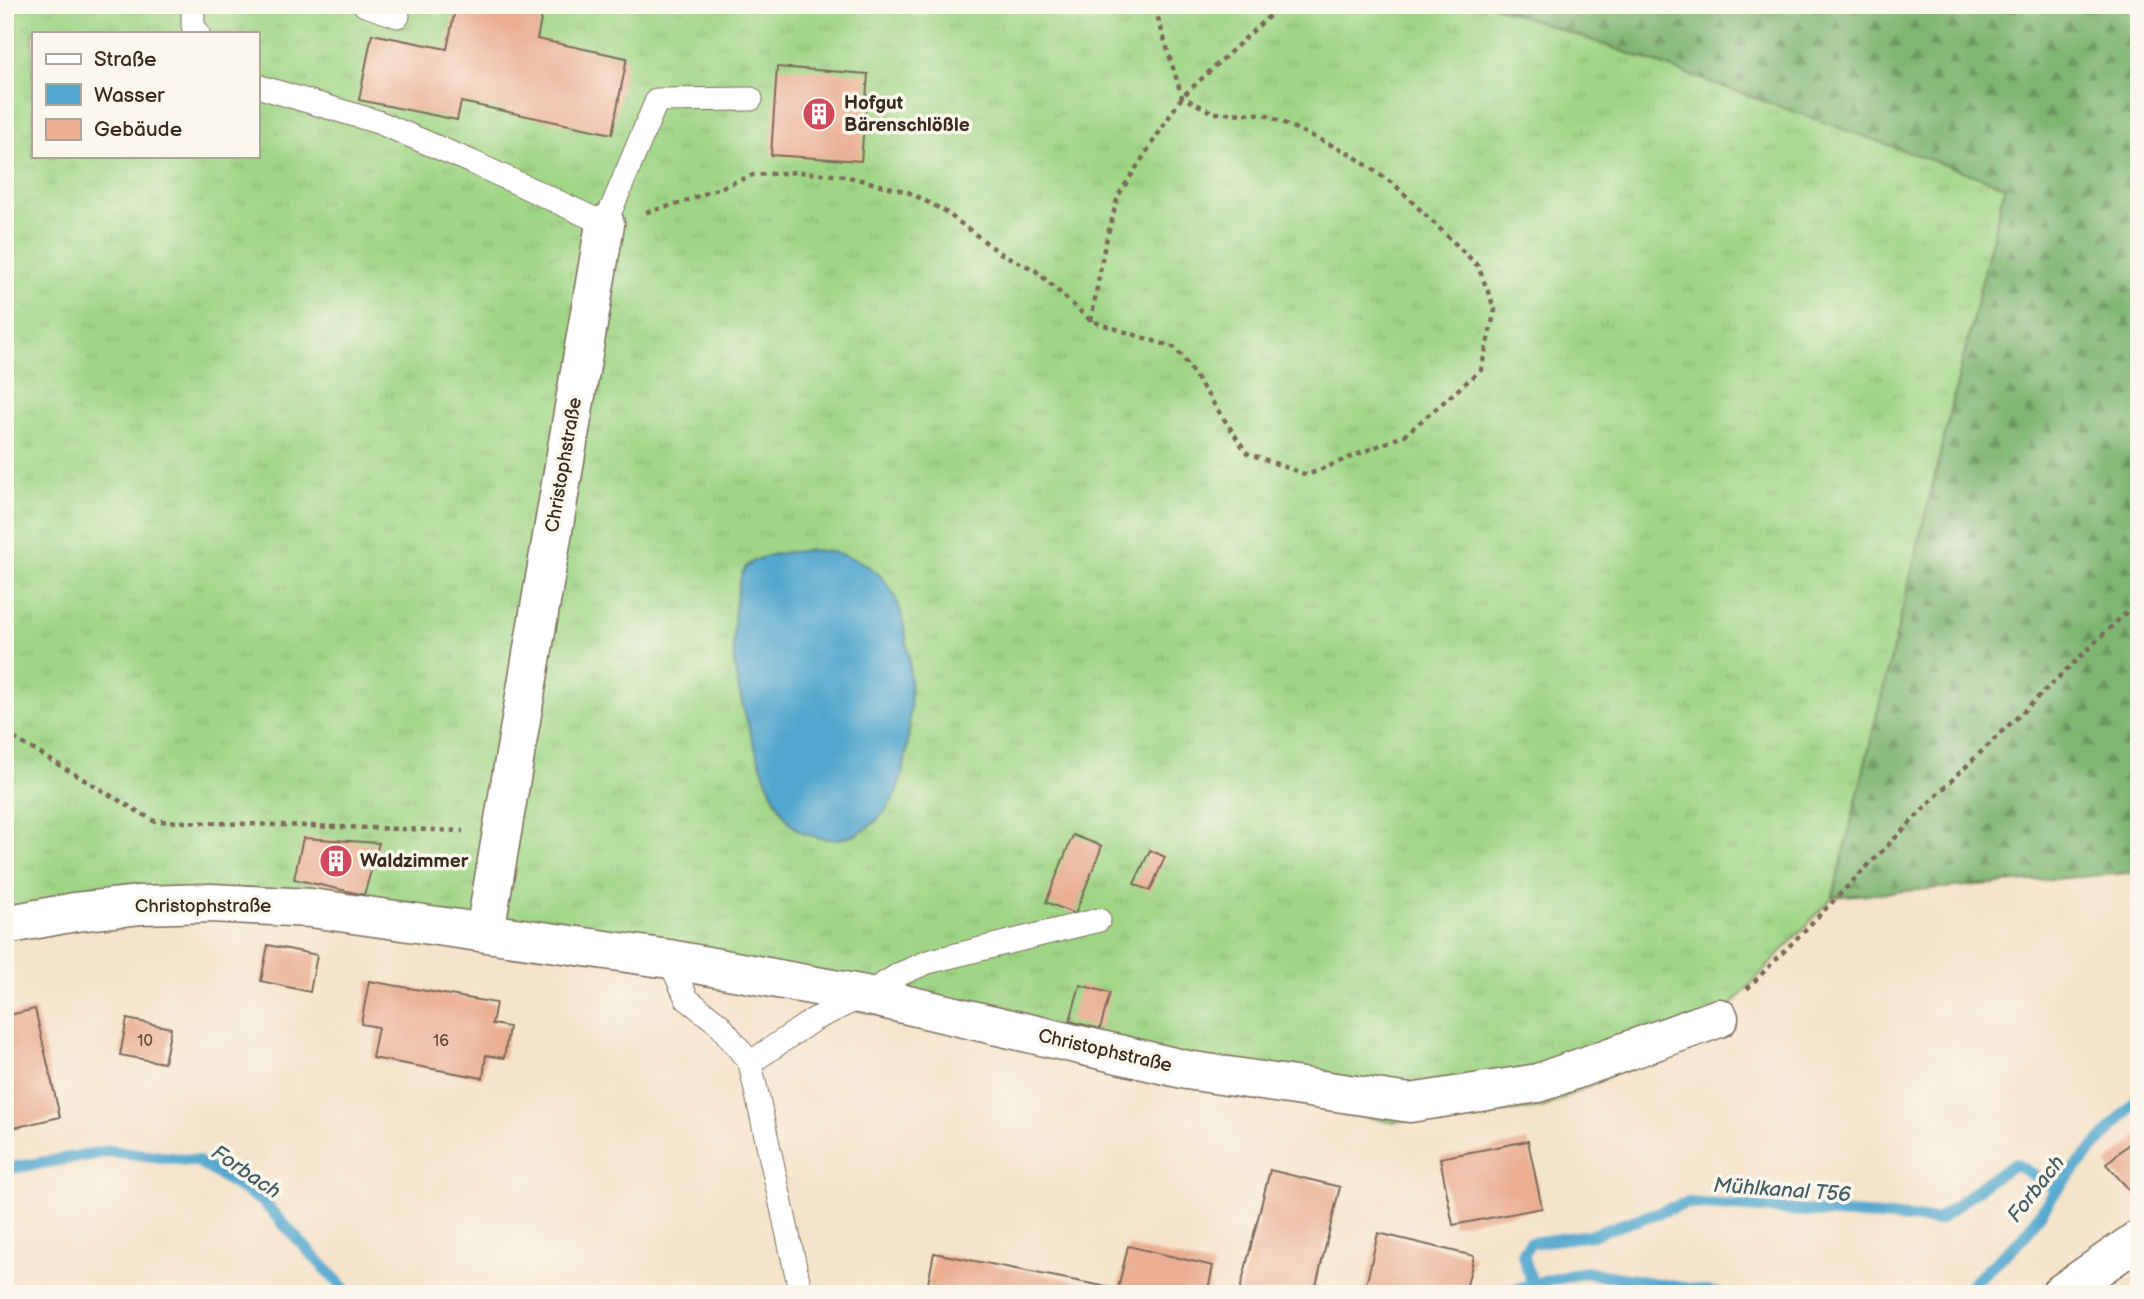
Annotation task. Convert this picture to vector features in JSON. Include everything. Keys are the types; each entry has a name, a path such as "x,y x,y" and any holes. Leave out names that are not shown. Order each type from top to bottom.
{"street":[{"name":"Christophstraße","path":"485,932 605,224"},
{"name":"Christophstraße","path":"5,925 75,912 140,905 211,903 311,908 669,959 865,995 1186,1070 1410,1103 1538,1083 1719,1018"},
{"path":"2060,1294 2139,1239"}],"lane":[{"path":"193,5 193,26 197,32"},
{"path":"365,5 398,16"},
{"path":"259,87 378,122 605,224"},
{"name":"Christophstraße","path":"605,224 657,100 751,99"},
{"path":"750,1063 813,1020 928,962 1099,920"},
{"path":"669,959 687,999 719,1024 750,1063 801,1294"}],"path":[{"path":"605,224 678,204 753,174 799,172 845,176 908,192 943,210 1000,253 1035,270 1091,321 1176,348 1247,453 1307,475 1405,435 1481,370 1494,310 1478,267 1396,186 1349,153 1264,114 1214,113 1182,97 1154,5"},
{"path":"1091,321 1104,249 1118,196 1182,97 1281,5"},
{"path":"1719,1018 1951,781 2139,600"},
{"path":"5,733 154,821 502,833"}],"green space":[{"path":"5,5 1492,5 2005,186 1833,897 1709,1029 1542,1108 1390,1122 551,946 248,913 5,928"},
{"path":"1492,5 2139,5 2139,872 1833,897 2005,186"}],"water":[{"path":"807,550 831,552 854,559 883,579 899,607 909,658 910,718 903,770 897,790 882,815 866,829 839,839 807,834 798,830 787,819 758,755 735,669 736,600 742,574 747,566 759,558"}],"building":[{"path":"456,5 544,5 537,39 627,58 612,134 461,102 457,120 359,100 372,34 447,49"},
{"name":"Hofgut Bärenschlößle","path":"777,67 868,74 861,161 771,155"},
{"path":"1073,835 1102,846 1075,914 1046,902"},
{"name":"Waldzimmer","path":"303,838 379,843 364,895 294,879"},
{"path":"1150,850 1165,857 1150,891 1134,884"},
{"path":"268,945 317,955 310,992 261,981"},
{"path":"369,981 496,1003 492,1024 509,1027 504,1058 486,1055 483,1078 372,1058 378,1027 361,1024"},
{"path":"1080,985 1110,993 1100,1029 1070,1021"},
{"path":"35,1009 60,1117 5,1130 5,1016"},
{"path":"127,1019 171,1028 164,1063 120,1055"},
{"path":"2139,1135 2139,1201 2106,1164"},
{"path":"1528,1141 1542,1208 1453,1225 1440,1158"},
{"path":"1270,1170 1340,1187 1314,1294 1239,1294"},
{"path":"1378,1233 1474,1256 1465,1294 1364,1294"},
{"path":"1128,1246 1213,1266 1207,1294 926,1294 934,1253 1118,1289"}],"waterway":[{"name":"Forbach","path":"1954,1294 1965,1290 2023,1238 2057,1189 2139,1097"},
{"name":"Forbach","path":"5,1169 110,1151 197,1161 262,1201 349,1294"},
{"name":"Mühlkanal T56","path":"1532,1284 1523,1254 1530,1243 1591,1235 1687,1203 1938,1220 1989,1180 2015,1164 2057,1189"},
{"name":"Forbach","path":"1497,1294 1584,1272 1719,1294"}],"place":[{"name":"Hofgut Bärenschlößle","path":"819,114"},
{"name":"Waldzimmer","path":"336,861"}]}
